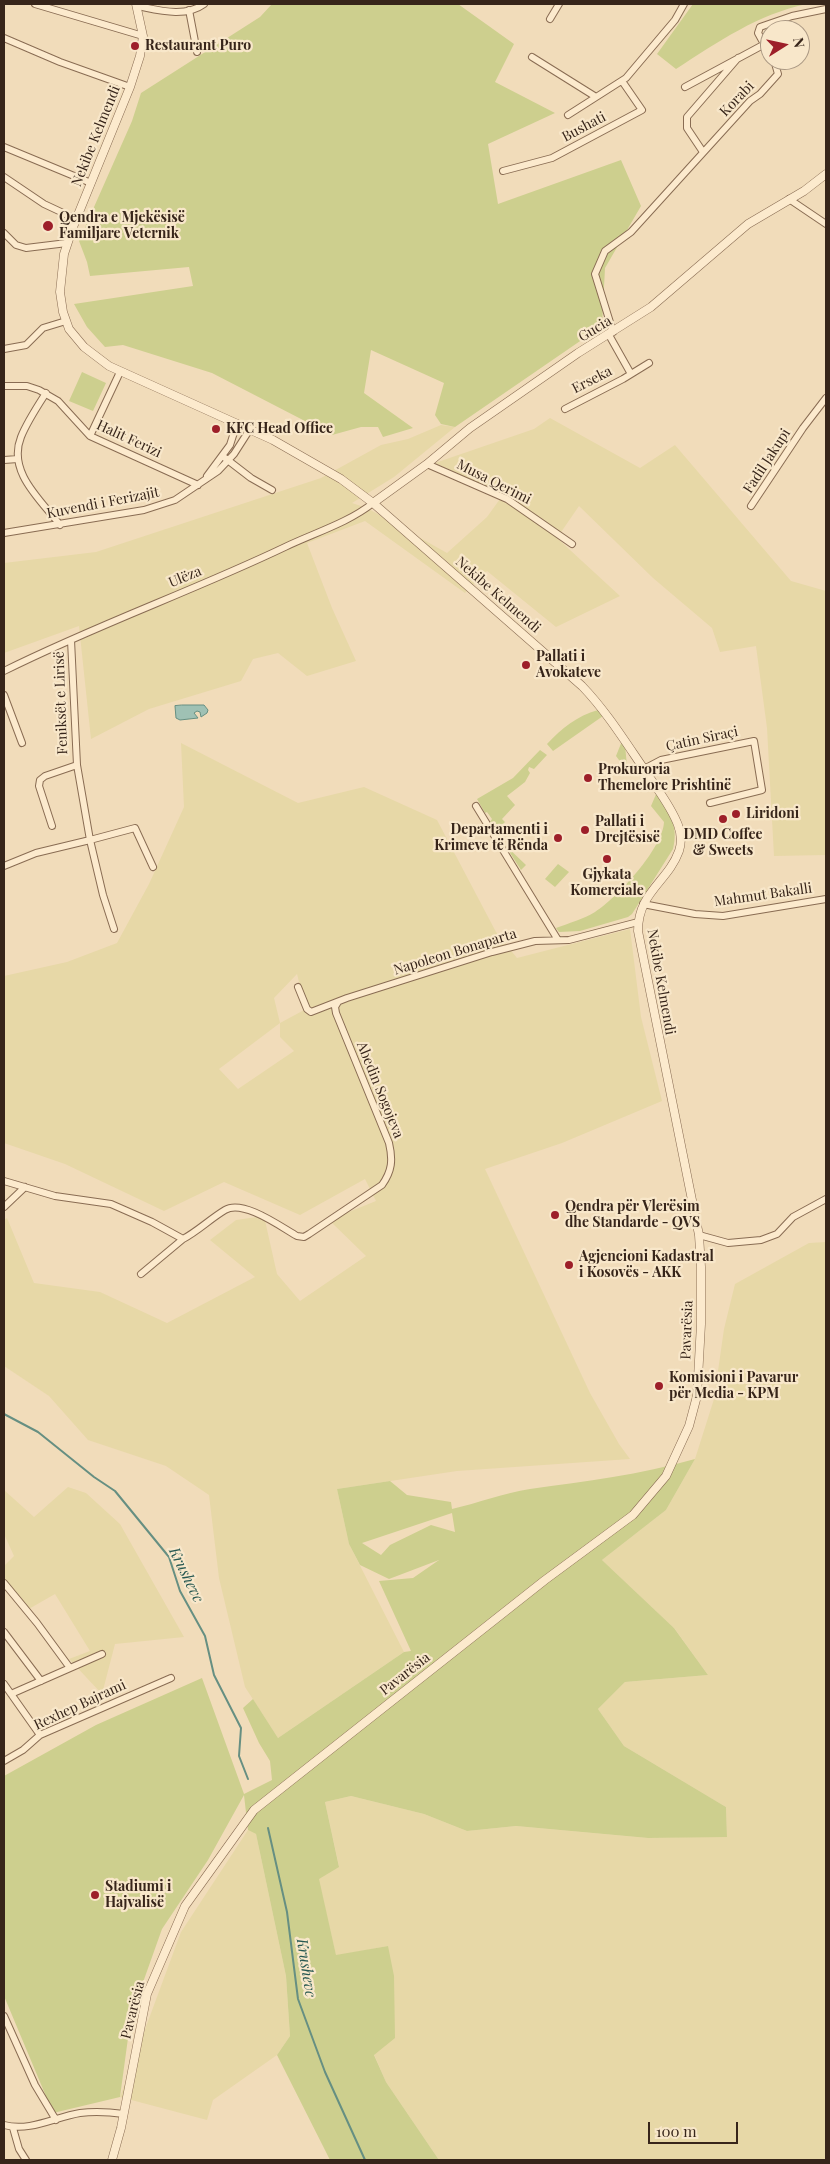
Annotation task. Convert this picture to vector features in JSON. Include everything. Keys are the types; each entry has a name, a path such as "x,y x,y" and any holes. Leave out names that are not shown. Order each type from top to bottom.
{"street":[{"path":"35,4 143,36"},
{"path":"136,5 168,12 189,10 204,4"},
{"path":"550,19 559,4"},
{"path":"568,114 622,81 675,20 684,4"},
{"name":"Nekibe Kelmendi","path":"136,5 143,36 140,56 130,87 67,243 62,265 60,292 66,320 74,336 84,347 120,372 250,429 336,477 373,503 576,681 606,714 673,814 681,838 676,858 643,904 638,922 652,1007 697,1224"},
{"path":"779,20 826,9"},
{"path":"189,10 197,52"},
{"path":"4,38 60,62 130,87"},
{"path":"685,87 760,47"},
{"path":"532,57 596,97"},
{"path":"703,152 686,128 687,117 738,58"},
{"name":"Korabi","path":"703,152 750,101 760,94 778,74 777,70"},
{"name":"Bushati","path":"503,171 552,158 642,110 622,81"},
{"path":"4,147 91,183"},
{"name":"Erseka","path":"631,374 611,334 596,280 597,267 606,251 631,232 703,152"},
{"name":"Gucia","path":"373,503 427,464 470,428 651,307 748,224 818,182 826,174"},
{"path":"4,177 44,204 76,219"},
{"path":"789,199 826,224"},
{"path":"4,234 16,245 26,248 67,243"},
{"path":"4,349 26,345 43,328 66,320"},
{"name":"Erseka","path":"565,409 650,363"},
{"path":"90,436 120,372"},
{"name":"Halit Ferizi","path":"4,386 27,386 46,393 58,401 90,436 200,484"},
{"path":"46,393 21,437 18,459 26,482 60,525"},
{"name":"Fadil Jakupi","path":"751,506 803,428 826,398"},
{"path":"226,459 237,423"},
{"path":"200,484 226,459 250,429"},
{"path":"4,460 18,459"},
{"path":"226,459 251,478 272,490"},
{"name":"Musa Qerimi","path":"427,464 508,500 572,544"},
{"name":"Kuvendi i Ferizajit","path":"4,533 157,507 175,500 200,484"},
{"name":"Ulëza","path":"4,671 128,614 240,568 349,518 373,503"},
{"name":"Feniksët e Lirisë","path":"72,640 76,765 90,840 103,895 114,929"},
{"path":"4,695 22,742"},
{"name":"Çatin Siraçi","path":"644,769 661,760 754,741 762,790 710,802"},
{"name":"Feniksët e Lirisë","path":"52,826 39,786 40,780 45,776 76,765"},
{"path":"476,806 558,940"},
{"path":"4,866 36,853 135,828 153,867"},
{"name":"Mahmut Bakalli","path":"643,904 695,914 723,916 826,899"},
{"name":"Napoleon Bonaparta","path":"298,987 307,1008 311,1012 492,952 529,942 578,938 638,922"},
{"name":"Abedin Sogojeva","path":"183,1239 225,1210 238,1206 255,1213 296,1236 304,1237 378,1188 385,1180 392,1166 391,1150 336,1013 335,1007 338,1002"},
{"path":"4,1181 68,1199 111,1204 152,1222 183,1239 141,1274"},
{"path":"4,1207 25,1187"},
{"path":"699,1235 728,1243 761,1240 777,1234 799,1212 826,1199"},
{"name":"Pavarësia","path":"112,2160 124,2114 147,1994 185,1906 254,1810 537,1586 633,1515 666,1476 689,1426 697,1396 701,1315 699,1235 697,1224"},
{"path":"4,1583 37,1623 70,1668"},
{"path":"4,1632 41,1681"},
{"path":"11,1694 102,1654"},
{"name":"Rexhep Bajrami","path":"4,1762 23,1750 40,1735 171,1678"},
{"path":"4,1684 40,1735"},
{"path":"4,2016 35,2085 56,2120"},
{"path":"4,2125 13,2128 81,2113 124,2114"},
{"path":"13,2128 19,2148 26,2160"}],"shaded area":[{"path":"550,418 640,468 675,445 791,581 826,591 826,855 774,856 767,728 756,646 720,652 712,628 653,578 579,506 557,538 620,596 556,627 487,571 465,593 365,521 307,543 332,608 356,661 307,676 278,653 253,659 241,681 149,709 91,739 79,626 4,653 4,563 96,552 321,478 381,445 408,439 441,425 455,427 394,477 352,503 367,508 447,553 487,517 500,499 501,493 435,463 534,429"},
{"path":"204,705 208,710 201,717 200,712 197,711 194,713 198,718 180,720 176,718 175,706"},
{"path":"181,743 298,803 364,787 437,820 496,932 517,958 630,929 641,1017 662,1101 562,1143 485,1169 590,1393 619,1444 630,1459 457,1471 337,1489 349,1544 404,1652 278,1738 245,1687 219,1578 209,1495 166,1466 88,1440 49,1396 4,1366 4,1220 7,1218 34,1283 100,1292 167,1323 255,1277 210,1240 236,1220 264,1216 277,1274 300,1301 366,1256 329,1220 376,1201 365,1179 300,1215 224,1182 164,1211 65,1164 4,1143 4,976 67,962 117,943 149,884 184,807","holes":["297,974 306,1009 280,1023 274,998","280,1023 280,1037 294,1051 238,1089 219,1069"]},
{"path":"826,1242 826,2160 439,2160 386,2082 374,2054 388,1946 336,1956 318,1878 339,1866 325,1802 351,1796 424,1814 467,1831 516,1826 648,1838 727,1836 726,1807 624,1746 598,1709 625,1682 708,1675 675,1629 602,1560 666,1510 695,1459 714,1399 724,1329 735,1284 809,1243"},
{"path":"68,1487 86,1493 120,1524 184,1637 115,1644 102,1694 69,1659 90,1651 55,1594 27,1610 4,1581 4,1566 14,1556 4,1534 4,1490 34,1517"},
{"path":"248,1830 256,1834 286,1976 290,2036 277,2055 213,2100 207,2120 120,2097 181,1932"}],"green space":[{"path":"272,4 458,4 514,44 495,82 555,113 488,144 498,204 621,160 641,206 605,268 602,326 455,427 441,424 435,415 444,383 371,350 364,393 413,428 383,437 378,427 361,427 332,435 212,373 123,345 105,347 87,327 74,304 193,286 189,267 90,276 79,241 132,121 141,93 260,17"},
{"path":"693,4 807,4 755,22 723,39 676,69 657,54"},
{"path":"82,372 106,383 93,411 69,401"},
{"path":"598,710 603,716 553,751 547,744 570,723"},
{"path":"622,741 625,745 627,766 625,768 616,756"},
{"path":"540,750 547,755 534,769 529,767 530,773 525,782 507,796 515,805 502,819 505,822 496,832 490,822 492,819 487,812 485,813 477,799 513,778"},
{"path":"657,792 672,819 675,841 673,849 632,914 628,917 580,931 559,932 556,928 586,917 615,896 648,858 662,833 664,822 651,806"},
{"path":"505,845 526,865 521,870"},
{"path":"558,864 569,872 555,887 545,879"},
{"path":"695,1459 666,1510 602,1560 674,1628 708,1675 625,1682 598,1709 624,1746 726,1807 727,1837 648,1838 516,1826 467,1831 424,1814 351,1796 325,1802 339,1867 319,1879 336,1955 388,1946 394,1976 395,2038 374,2055 386,2082 439,2160 330,2160 277,2055 290,2036 286,1976 256,1834 248,1830 244,1795 208,1860 162,1929 131,2016 120,2097 53,2113 4,1996 4,1776 96,1725 202,1678 244,1794 272,1780 270,1761 259,1743 243,1708 253,1699 278,1738 404,1652 411,1651 379,1581 413,1578 439,1560 389,1579 360,1565 349,1544 337,1489 390,1481 407,1495 451,1502 452,1509 520,1491 613,1477","holes":["452,1513 455,1532 431,1525 390,1545 381,1555 362,1543"]}],"waterway":[{"name":"Krushevc","path":"4,1414 38,1432 94,1477 115,1491 169,1557 180,1591 205,1636 214,1675 241,1728 239,1756 248,1779"},
{"name":"Krushevc","path":"268,1828 287,1912 298,1999 325,2072 365,2160"}],"place":[{"name":"Restaurant Puro","path":"135,46"},
{"name":"Qendra e Mjekësisë Familjare Veternik","path":"48,226"},
{"name":"KFC Head Office","path":"216,429"},
{"name":"Pallati i Avokateve","path":"526,665"},
{"name":"Prokuroria Themelore Prishtinë","path":"588,778"},
{"name":"Liridoni","path":"736,814"},
{"name":"DMD Coffee & Sweets","path":"723,819"},
{"name":"Pallati i Drejtësisë","path":"585,830"},
{"name":"Departamenti i Krimeve të Rënda","path":"558,838"},
{"name":"Gjykata Komerciale","path":"607,859"},
{"name":"Qendra për Vlerësim dhe Standarde - QVS","path":"555,1215"},
{"name":"Agjencioni Kadastral i Kosovës - AKK","path":"569,1265"},
{"name":"Komisioni i Pavarur për Media - KPM","path":"659,1386"},
{"name":"Stadiumi i Hajvalisë","path":"95,1895"}]}
